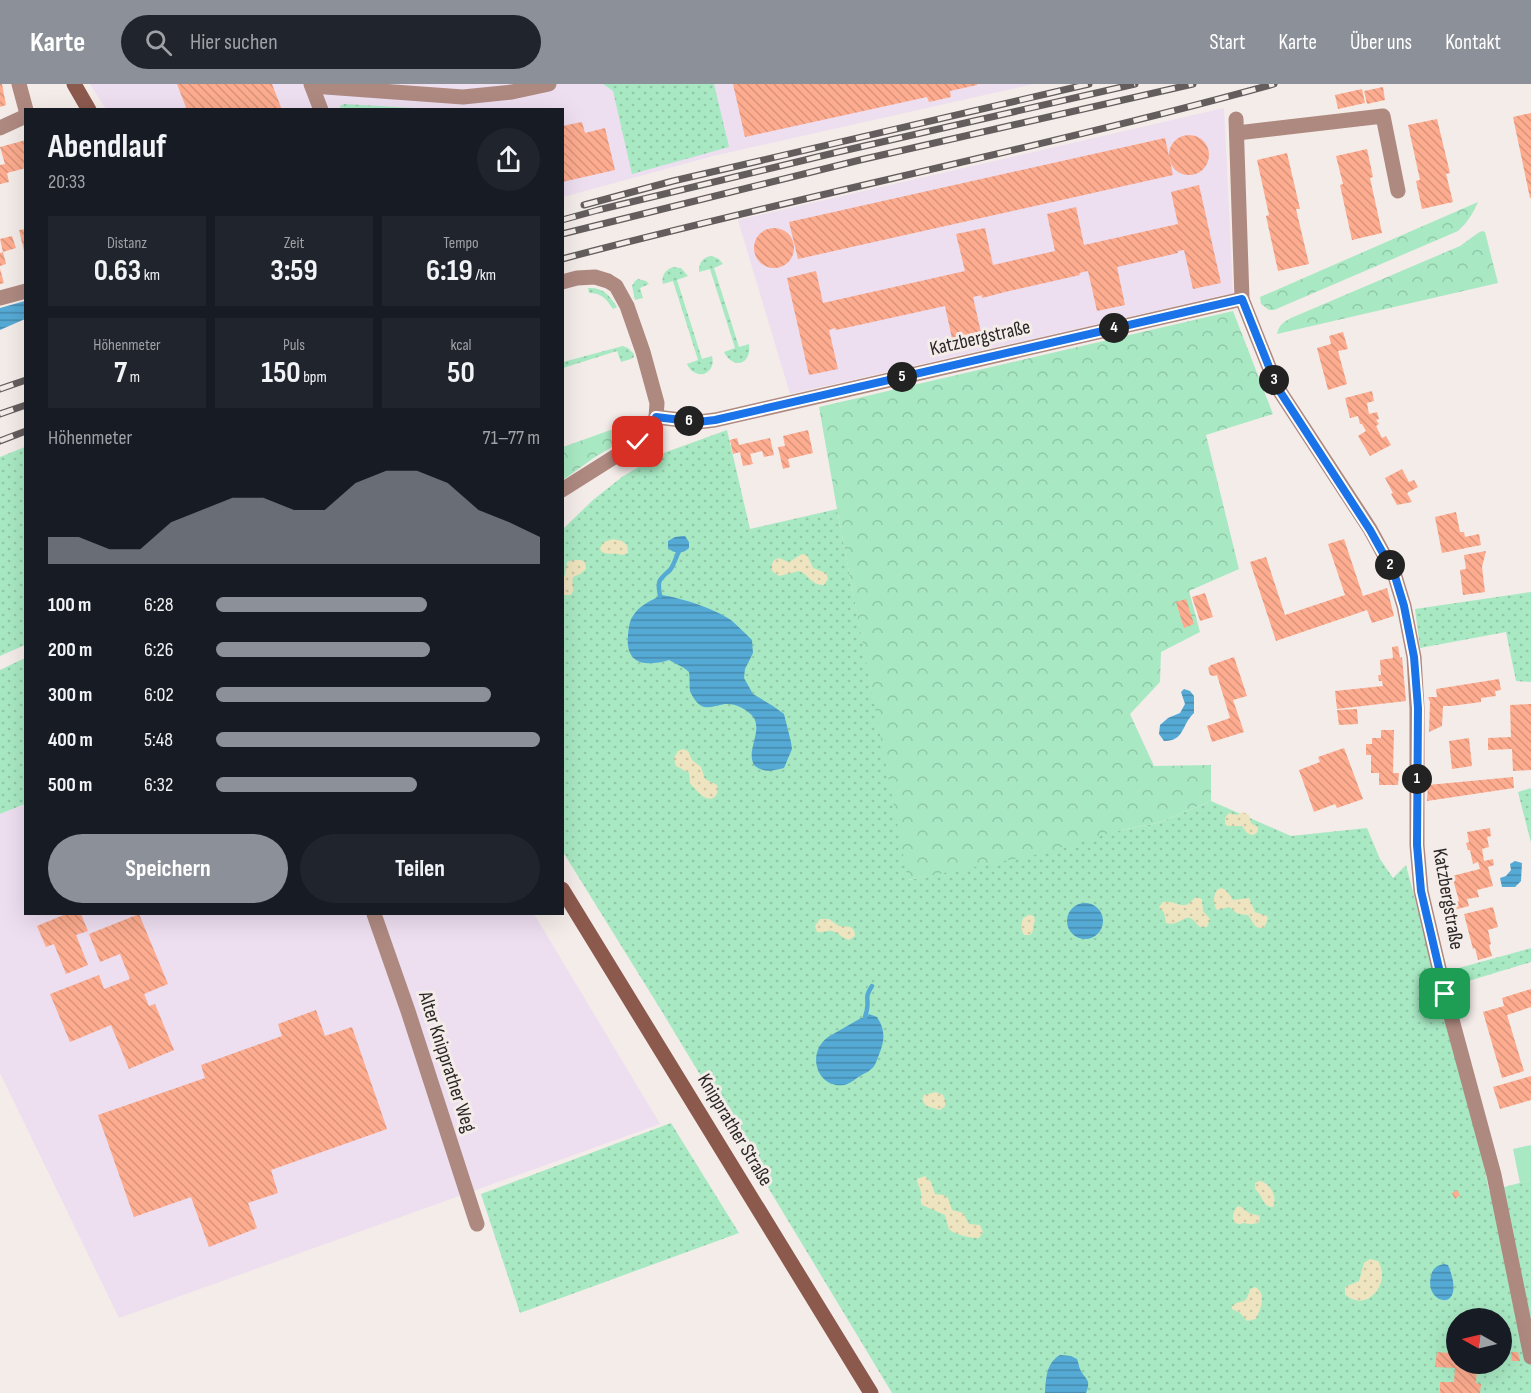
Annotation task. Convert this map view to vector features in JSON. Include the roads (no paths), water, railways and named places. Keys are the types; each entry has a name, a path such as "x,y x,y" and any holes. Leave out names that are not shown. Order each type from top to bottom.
{"main road":[{"path":"74,84 88,108"},
{"name":"Knipprather Straße","path":"564,892 871,1393"}],"street":[{"path":"20,84 26,108"},
{"path":"320,108 312,85 464,97 512,92 549,84"},
{"name":"Katzbergstraße","path":"1398,191 1383,116 1236,126 1242,299 1277,387 1374,538 1394,573 1404,606 1414,657 1418,708 1417,845 1421,891 1445,994 1494,1175 1531,1357"},
{"path":"0,128 24,117"},
{"path":"564,282 596,277 616,286 627,306 657,403 656,417 651,430 638,442 564,489"},
{"path":"0,298 24,292"},
{"name":"Katzbergstraße","path":"656,417 698,422 715,420 1242,299"},
{"name":"Alter Knipprather Weg","path":"374,915 477,1224"}],"water":[{"path":"24,301 24,319 0,330 0,308"},
{"path":"685,536 689,542 689,548 678,552 668,548 668,541 675,537"},
{"path":"662,595 688,601 716,612 731,620 752,640 753,653 745,669 744,678 753,694 784,714 792,749 784,768 768,771 754,765 752,753 756,724 748,712 733,704 705,707 698,704 691,693 689,672 684,668 669,660 645,663 634,658 630,653 628,645 632,618 647,602"},
{"path":"1184,689 1190,691 1194,696 1194,713 1176,738 1164,741 1159,734 1160,725 1168,718 1180,713 1185,704 1181,692"},
{"path":"1515,861 1522,863 1521,881 1515,887 1502,887 1500,878 1506,876 1511,870 1510,864"},
{"path":"1085,903 1098,908 1103,921 1098,934 1085,939 1072,934 1067,921 1072,908"},
{"path":"869,1014 877,1017 883,1034 882,1047 875,1065 850,1083 835,1085 827,1082 821,1076 816,1061 821,1044 828,1037"},
{"path":"1444,1264 1448,1265 1453,1281 1453,1292 1450,1298 1444,1300 1433,1294 1430,1286 1432,1271"},
{"path":"1060,1355 1077,1359 1088,1382 1086,1393 1045,1393 1049,1367"}],"waterway":[{"path":"660,596 660,581 671,568 679,551"},
{"path":"865,1018 867,996 872,986"}],"railway":[{"path":"584,205 673,181 1089,84"},
{"path":"564,219 838,152 1135,84"},
{"path":"564,234 860,160 1193,84"},
{"path":"564,258 740,214 1097,130 1274,84"},
{"path":"0,389 24,381"},
{"path":"0,414 24,406"},
{"path":"0,441 24,432"}]}
